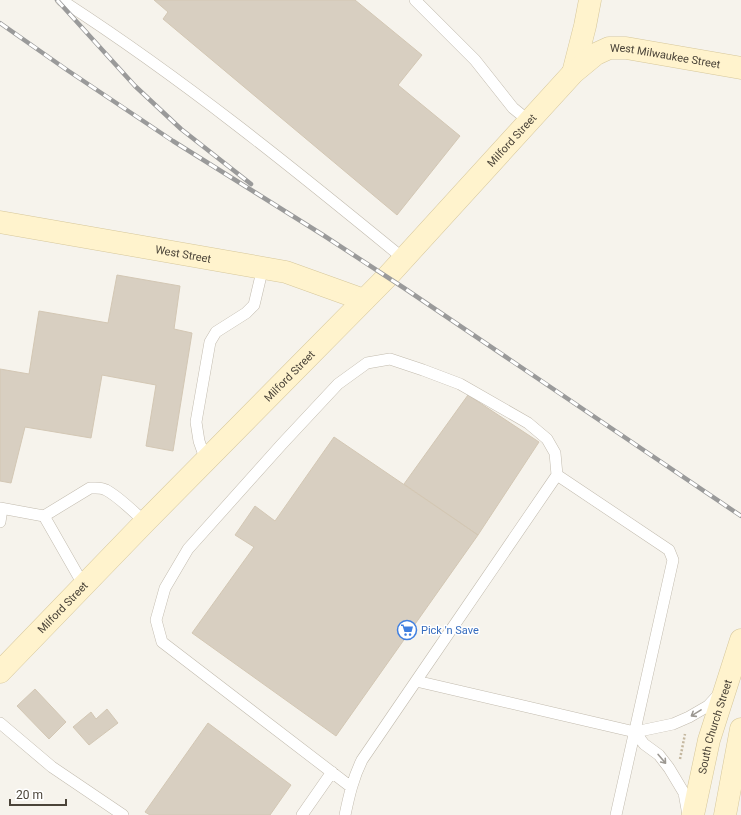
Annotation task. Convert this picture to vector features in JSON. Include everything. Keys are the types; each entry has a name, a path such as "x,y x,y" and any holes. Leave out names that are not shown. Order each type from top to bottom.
{"main road":[{"path":"573,73 590,0"},
{"name":"West Milwaukee Street","path":"573,73 596,54 609,48 626,48 741,68"},
{"name":"Milford Street","path":"0,672 145,522 404,259 573,73"},
{"name":"West Street","path":"0,222 263,267 286,272 364,300"},
{"name":"South Church Street","path":"693,815 709,740 741,640"},
{"path":"725,815 741,729"}],"lane":[{"path":"61,0 114,34 195,93 262,144 404,259"},
{"path":"415,0 475,60 513,108 529,121"},
{"path":"206,461 199,441 196,422 210,342 216,332 246,313 254,305 263,267"},
{"path":"345,815 351,787 362,760 557,475 555,453 547,439 528,423 460,384 390,359 367,363 338,384 188,549 165,588 156,620 162,642 351,787"},
{"path":"557,475 669,550 673,560 616,815"},
{"path":"0,522 1,509 44,516 90,488 99,488 106,489 145,522"},
{"path":"44,516 84,586"},
{"path":"416,681 635,732 673,724 692,716 708,706 726,688"},
{"path":"0,723 52,768 123,815"},
{"path":"635,732 644,744 659,755 669,768 684,793 688,815"},
{"path":"302,815 332,772"}],"path":[{"path":"680,759 687,728"}],"building":[{"path":"154,0 355,0 422,55 398,85 460,136 397,215 163,19 168,12"},
{"path":"117,275 180,286 174,329 192,333 173,451 146,446 156,385 102,375 91,438 25,427 11,483 0,481 0,369 29,374 39,311 108,323"},
{"path":"468,395 539,442 478,535 404,484"},
{"path":"334,437 478,535 336,736 192,633 254,547 235,535 255,506 275,521"},
{"path":"35,689 66,722 49,739 17,706"},
{"path":"107,709 118,723 89,745 73,727 91,712 96,719"},
{"path":"208,723 291,785 270,815 150,815 145,812"}],"railway":[{"path":"57,0 135,86 181,129 251,184"},
{"path":"0,23 173,141 323,235 404,288 741,516"}],"place":[{"name":"Pick 'n Save","path":"407,630"}]}
